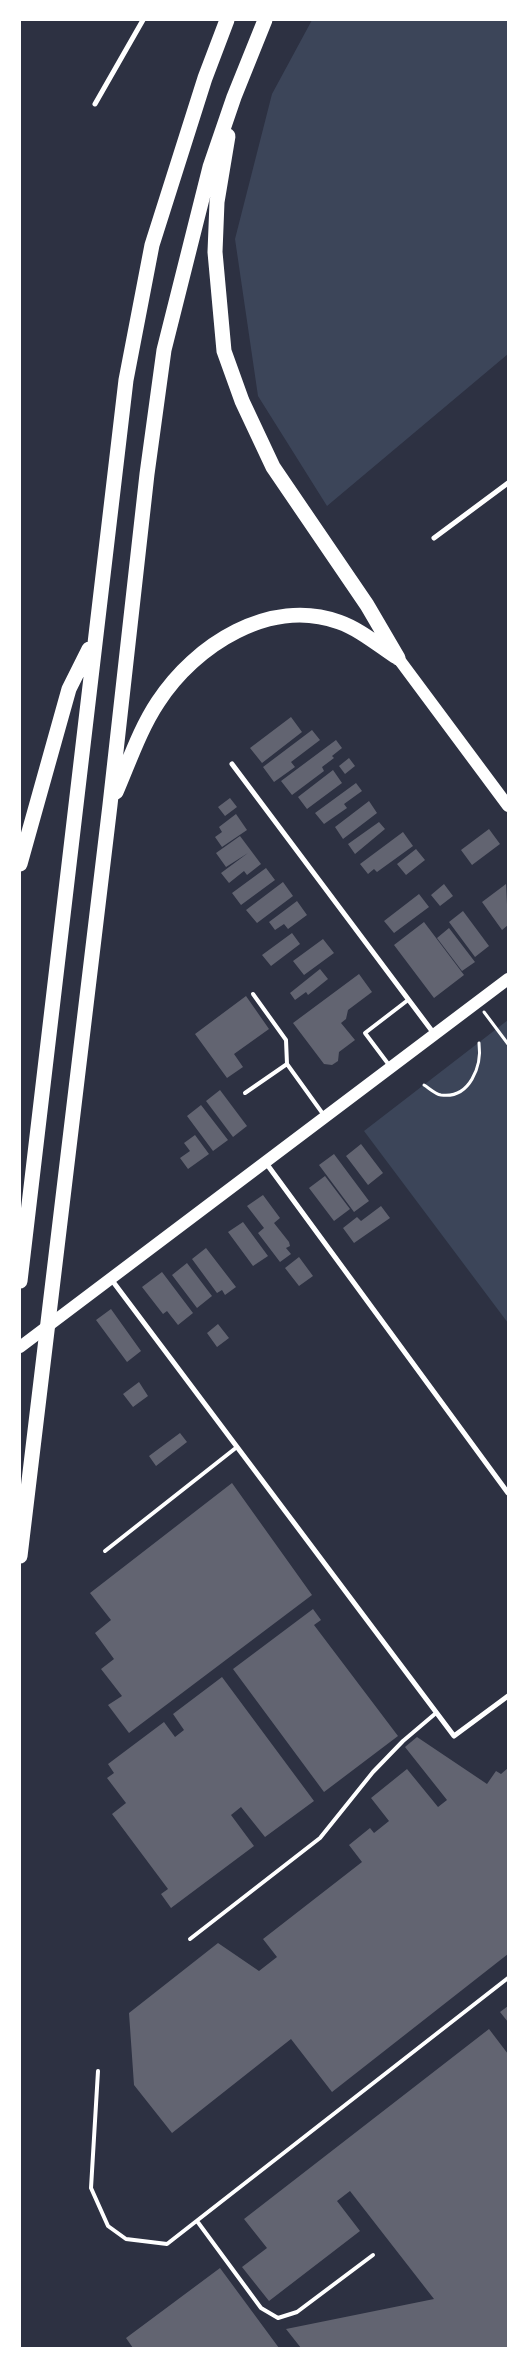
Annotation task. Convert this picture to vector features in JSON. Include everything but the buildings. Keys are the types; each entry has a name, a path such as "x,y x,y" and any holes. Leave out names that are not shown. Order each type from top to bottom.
{"highway":[{"path":"20,1281 94,639 126,380 152,245 205,78 227,20"},
{"path":"20,1556 110,805 147,474 164,350 210,167 234,97 265,20"},
{"path":"234,97 217,210 215,252 224,352 242,401 273,468 368,605 398,658"},
{"path":"110,805 157,703 172,682 216,643 238,631 270,618 304,615 323,617 341,623 398,658"},
{"path":"20,864 69,689 94,639"}],"main road":[{"path":"398,658 508,806"},
{"path":"20,1347 435,1036 508,979"}],"street":[{"path":"95,104 143,20"},
{"path":"434,538 508,483"},
{"path":"232,764 435,1036"},
{"path":"266,1163 508,1494"},
{"path":"111,1279 454,1736 508,1696"}],"lane":[{"path":"253,994 286,1040 287,1064 326,1118"},
{"path":"392,1068 365,1033 408,1000"},
{"path":"245,1093 287,1064"},
{"path":"105,1551 237,1447"},
{"path":"190,1939 314,1844 372,1772 403,1741 436,1713"},
{"path":"98,2071 91,2188 108,2226 126,2239 168,2244 508,1978"},
{"path":"197,2221 261,2308 278,2318 297,2312 373,2255"}],"path":[{"path":"477,1003 508,1044"},
{"path":"424,1085 439,1095 454,1095 464,1089 476,1073 481,1057 479,1043"}],"shaded area":[{"path":"312,20 508,20 508,354 327,506 258,396 235,239 272,94"},
{"path":"508,1020 508,1323 364,1131"}]}
